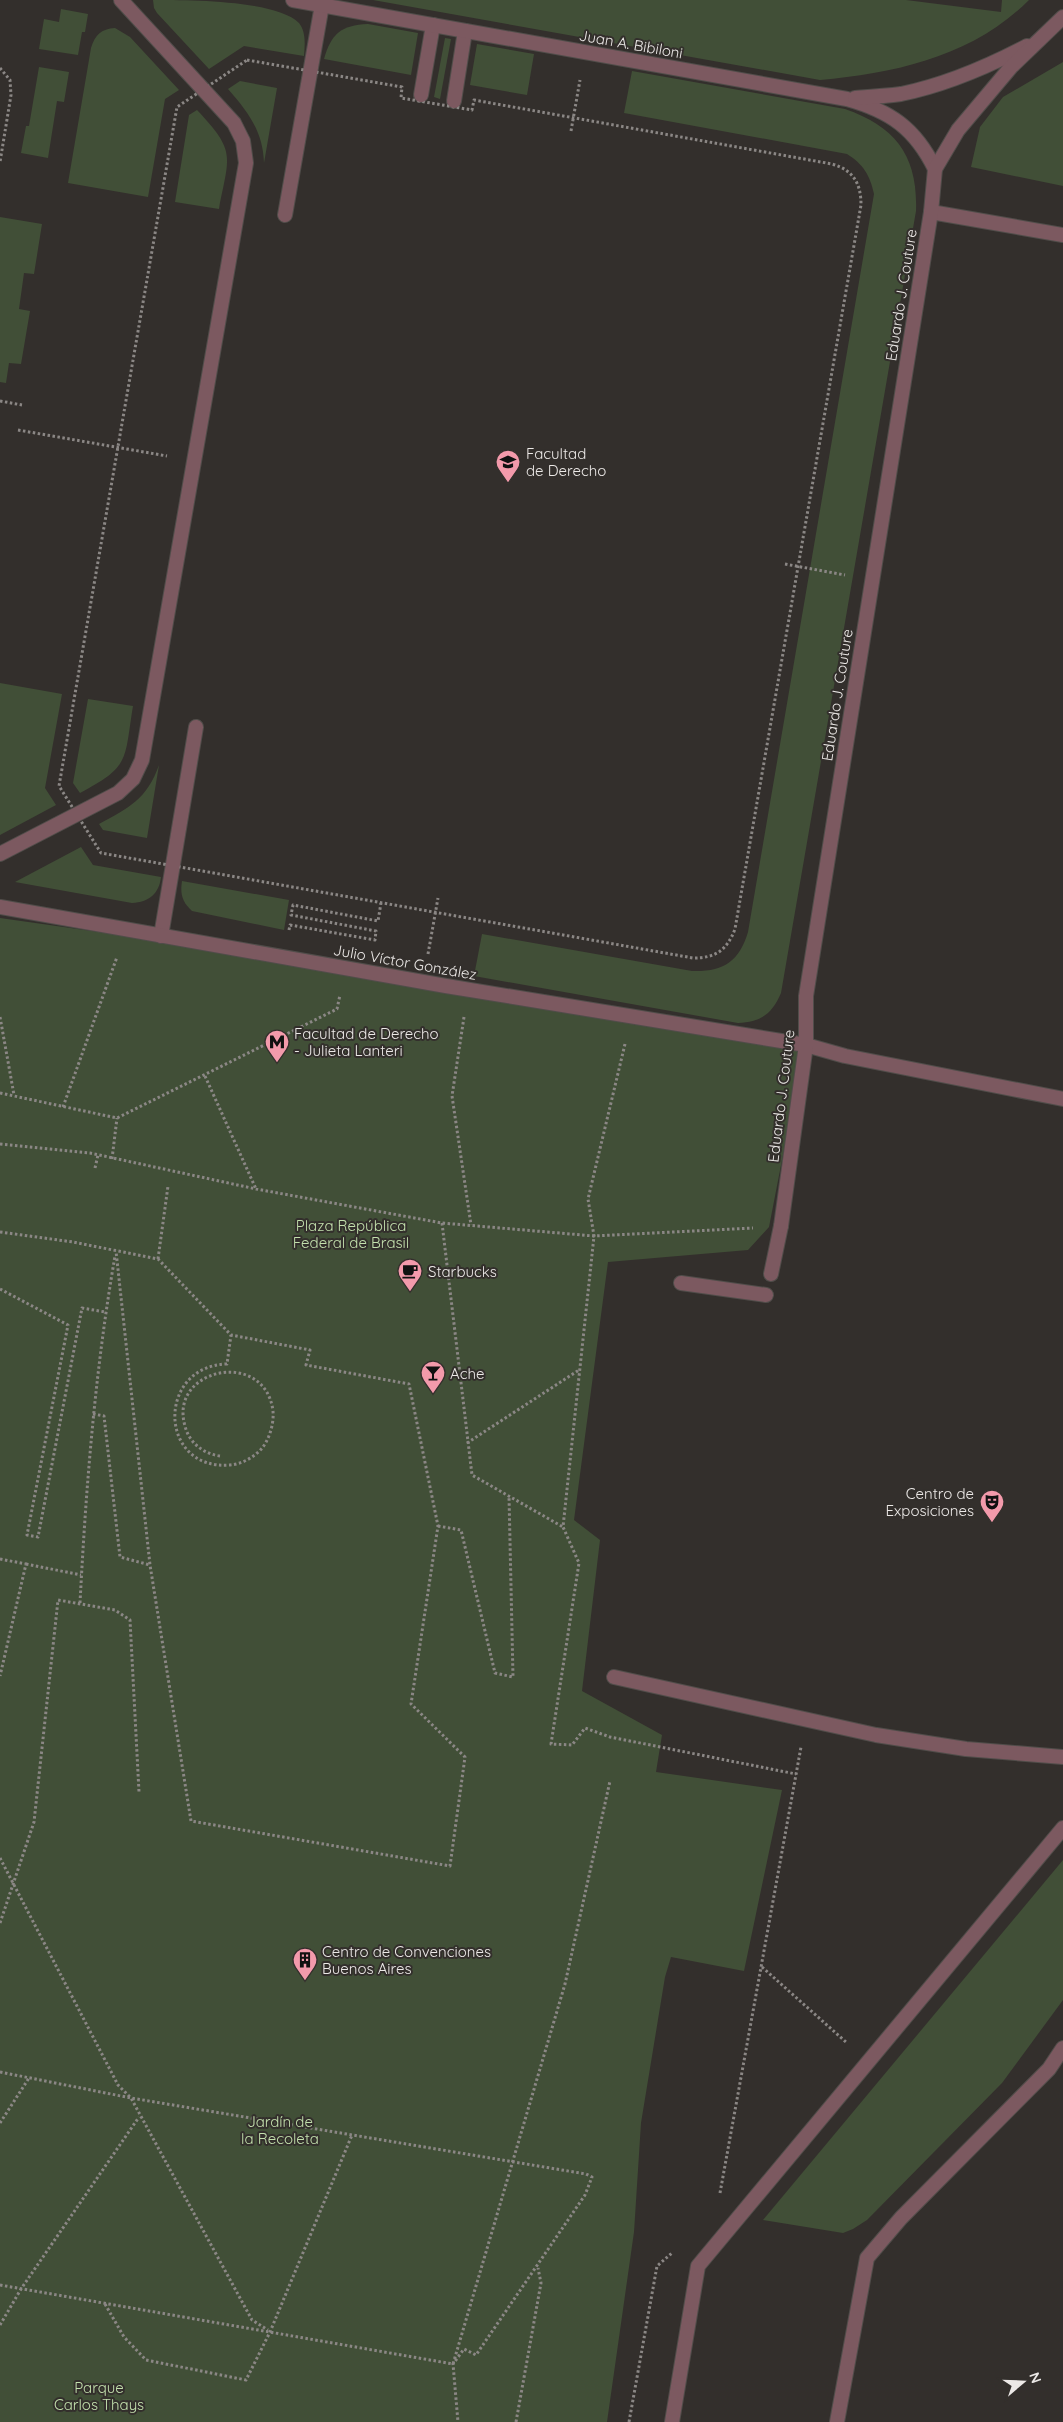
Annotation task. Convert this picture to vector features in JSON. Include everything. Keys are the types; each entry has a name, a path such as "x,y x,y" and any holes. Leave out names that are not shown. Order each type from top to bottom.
{"street":[{"path":"0,854 118,793 138,770 142,760 246,163 243,141 234,124 121,0"},
{"name":"Juan A. Bibiloni","path":"293,0 847,99 869,105 890,116 908,130 924,146 935,169"},
{"path":"285,215 322,5"},
{"path":"935,169 958,130 1011,67 1063,17"},
{"path":"421,95 433,25"},
{"path":"454,101 466,31"},
{"path":"847,99 900,94 939,84 982,68 1041,38"},
{"name":"Eduardo J. Couture","path":"771,1274 781,1226 806,1045 806,996 931,212 935,169"},
{"path":"931,212 1063,235"},
{"path":"161,936 196,727"},
{"name":"Julio Víctor González","path":"0,907 446,986 806,1045 845,1056 1063,1099"},
{"path":"681,1284 766,1295"},
{"path":"614,1677 876,1736 966,1749 1063,1756"},
{"path":"672,2422 698,2266 1063,1828"},
{"path":"837,2422 867,2258 900,2218 1049,2069 1063,2048"}],"path":[{"path":"149,861 101,852 60,786 118,448 177,107 247,60 286,67"},
{"path":"0,68 10,80 12,95 0,162"},
{"path":"571,131 581,71"},
{"path":"199,870 693,958 706,958 725,948 735,929 861,205 859,186 849,171 832,164 474,100 472,110 401,98 402,87 337,76"},
{"path":"0,401 22,404"},
{"path":"18,430 176,458"},
{"path":"785,564 853,577"},
{"path":"427,959 438,898"},
{"path":"288,930 290,925 375,940 376,930 291,915 293,906 378,921 381,903"},
{"path":"63,1106 118,953"},
{"path":"0,1093 117,1118 337,1009 340,996"},
{"path":"0,1017 14,1095"},
{"path":"464,1018 452,1096 470,1225"},
{"path":"623,1052 588,1199 594,1236 563,1527 579,1563 551,1744 572,1745 585,1728 610,1737 796,1774"},
{"path":"205,1076 256,1190"},
{"path":"112,1159 117,1118"},
{"path":"0,1144 98,1155 256,1190 442,1223 594,1236 781,1226"},
{"path":"95,1168 98,1155"},
{"path":"158,1259 168,1186"},
{"path":"442,1223 472,1475 563,1527"},
{"path":"0,1232 116,1250 158,1259 231,1335 310,1350 306,1365 409,1384 438,1526 411,1704 465,1758 450,1866 191,1821 150,1565 116,1250"},
{"path":"80,1603 94,1414 105,1312 116,1250"},
{"path":"0,1289 68,1325 28,1535 38,1537 82,1308 105,1312"},
{"path":"220,1456 210,1454 200,1448 186,1431 182,1417 183,1407 191,1389 207,1377 228,1372 244,1374 265,1388 271,1402 273,1417 270,1433 256,1453 236,1464 220,1466 204,1462 191,1453 180,1440 175,1425 174,1408 179,1392 190,1379 204,1369 218,1364 227,1364 231,1335"},
{"path":"467,1443 579,1370"},
{"path":"94,1414 104,1416 120,1557 150,1565"},
{"path":"438,1526 461,1530 495,1673 513,1676 509,1496"},
{"path":"0,1559 82,1575"},
{"path":"0,1676 26,1564"},
{"path":"0,1923 34,1822 58,1600 115,1610 130,1620 139,1792"},
{"path":"720,2196 807,1719"},
{"path":"458,2422 453,2364 565,1984 610,1781"},
{"path":"0,1858 118,2085 131,2098 139,2117 252,2320 270,2332"},
{"path":"762,1967 867,2061"},
{"path":"0,2072 131,2098 511,2163 586,2174 592,2177 585,2195 538,2267 476,2355 464,2349 453,2364"},
{"path":"0,2122 29,2078"},
{"path":"0,2325 21,2290 139,2117"},
{"path":"105,2304 124,2337 146,2360 246,2380 270,2332 352,2135"},
{"path":"629,2422 657,2266 679,2247"},
{"path":"516,2422 542,2282 538,2267"},
{"path":"0,2285 453,2364"}],"green space":[{"path":"153,0 230,3 272,10 288,15 299,23 303,30 304,56 244,46 209,69 157,13"},
{"path":"373,0 906,0 1001,12 1002,0 1029,0 984,35 959,48 905,66 849,77 820,80"},
{"path":"61,9 88,14 85,32 82,32 78,55 39,49 44,19 59,22"},
{"path":"368,24 418,33 411,75 324,59 330,43 338,32 351,26"},
{"path":"115,28 130,37 179,90 165,99 148,197 68,183 91,48 99,34"},
{"path":"445,38 451,39 440,99 434,97"},
{"path":"477,44 534,54 527,95 470,85"},
{"path":"1063,62 1063,186 971,167 980,127 1003,97"},
{"path":"39,67 69,72 64,102 57,101 48,158 21,153 26,126 29,126"},
{"path":"632,71 845,109 863,116 878,125 900,146 908,159 916,192 916,211 781,993 774,1006 765,1016 753,1021 738,1023 474,976 482,934 692,971 703,971 721,967 734,958 740,951 748,932 874,194 865,171 847,154 624,113"},
{"path":"240,81 277,88 264,163 261,141 253,123 228,89"},
{"path":"197,110 219,136 227,155 219,209 175,202 189,115"},
{"path":"0,217 42,224 34,274 24,273 19,309 30,311 21,364 9,363 6,383 0,382"},
{"path":"0,683 62,694 45,788 56,805 0,835"},
{"path":"88,699 133,706 126,750 122,760 109,776 80,793 73,783"},
{"path":"159,765 147,838 103,830 99,824 136,801 149,786"},
{"path":"81,847 93,865 161,877 158,888 148,899 132,903 15,882"},
{"path":"182,881 289,900 284,930 192,911 182,898"},
{"path":"0,918 304,961 800,1050 801,1062 769,1227 748,1250 608,1262 574,1520 600,1540 582,1691 662,1735 656,1772 782,1790 744,1971 671,1957 665,1977 641,2123 634,2232 607,2422 0,2422"},
{"path":"1063,1860 1063,2000 1002,2083 867,2220 853,2229 843,2233 763,2220"}],"place":[{"name":"Facultad de Derecho","path":"508,483"},
{"name":"Facultad de Derecho - Julieta Lanteri","path":"277,1063"},
{"name":"Starbucks","path":"410,1292"},
{"name":"Ache","path":"433,1394"},
{"name":"Centro de Exposiciones","path":"992,1523"},
{"name":"Centro de Convenciones Buenos Aires","path":"305,1981"}],"park label":[{"name":"Plaza República Federal de Brasil","path":"351,1234"},
{"name":"Jardín de la Recoleta","path":"280,2130"},
{"name":"Parque Carlos Thays","path":"99,2396"}]}
